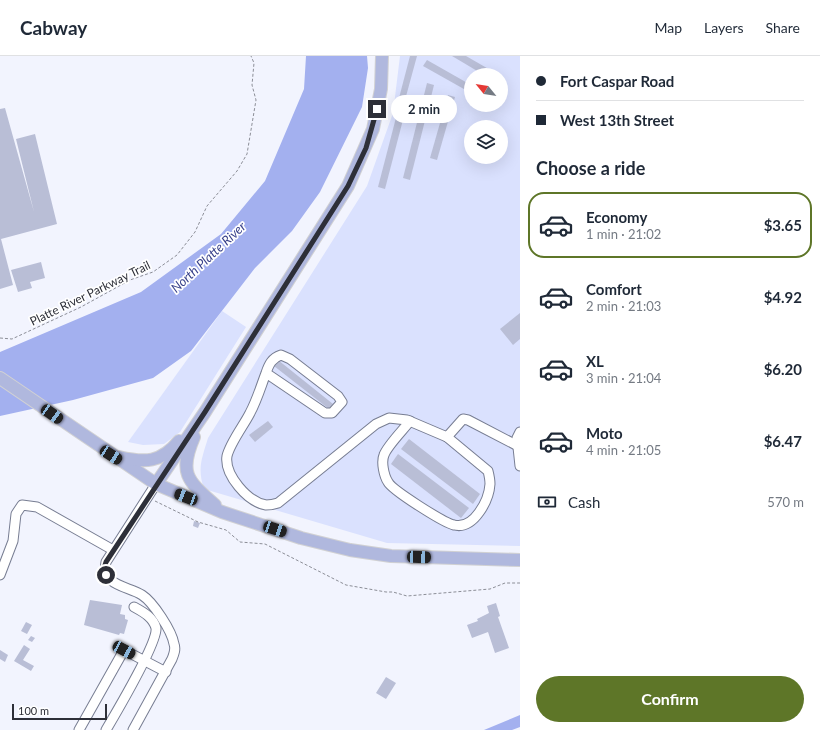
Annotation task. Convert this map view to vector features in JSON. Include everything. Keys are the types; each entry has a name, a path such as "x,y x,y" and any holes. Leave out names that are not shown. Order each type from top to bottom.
{"main road":[{"path":"156,484 205,412 330,216 357,168 373,129 381,89 382,56"},
{"path":"0,378 111,455 156,484 222,512 301,538 350,550 391,556 520,560"},
{"path":"111,455 130,459 155,460 175,445 205,412"},
{"path":"205,412 189,448 186,462 188,477 192,485 222,512"}],"street":[{"path":"266,372 325,413 332,413 342,402 338,396 290,359 280,355 274,357 266,372 251,412 227,456 230,471 241,490 255,500 267,505 278,503 376,424 389,418 410,421 447,438 488,471 490,483 486,498 480,512 468,524 455,526 436,518 388,483 383,465 384,455 410,421"},
{"path":"447,438 463,419 519,450"},
{"path":"520,432 518,438 520,466"},
{"path":"133,730 166,672 175,651 172,636 157,610 147,598 142,594 115,584 106,575 104,568 113,550 156,484"},
{"path":"0,575 13,541 16,514 22,505 37,507 113,550"},
{"path":"106,730 144,660 156,634 156,628 153,621 147,614 134,607"},
{"path":"79,730 124,650 166,672"}],"path":[{"name":"Platte River Parkway Trail","path":"0,338 12,339 81,307 130,280 153,272 177,255 195,232 207,206 237,171 247,154 256,100 252,85 254,63 251,56"},
{"path":"154,502 198,522 226,530 240,542 265,544 346,585 393,592 407,596 490,589 505,583 520,583"}],"shaded area":[{"path":"400,56 520,56 520,546 387,543 204,489 201,475 201,463 208,438 367,186 393,113"},
{"path":"222,311 246,327 180,432 164,444 143,445 128,442"}],"water":[{"name":"North Platte River","path":"306,56 367,56 368,68 362,107 320,192 292,231 255,268 191,351 153,378 73,400 0,416 0,352 141,292 221,234 265,181 304,89"},
{"path":"520,715 520,727 512,730 484,730"}],"building":[{"path":"410,56 417,56 405,100 399,98"},
{"path":"452,56 466,56 487,68 472,68"},
{"path":"427,60 464,81 464,89 423,66"},
{"path":"427,83 434,85 410,180 403,178"},
{"path":"448,95 455,97 437,160 430,158"},
{"path":"5,108 34,212 16,139 35,134 57,224 1,239 13,285 0,289 0,109"},
{"path":"398,110 405,112 385,189 378,187"},
{"path":"41,262 45,278 30,282 32,288 18,292 11,270"},
{"path":"520,313 520,339 513,345 500,329"},
{"path":"278,360 333,404 329,409 274,366"},
{"path":"268,421 273,427 255,442 249,435"},
{"path":"409,439 480,494 473,504 401,449"},
{"path":"398,454 469,508 461,518 391,464"},
{"path":"194,521 200,523 198,528 193,526"},
{"path":"90,600 122,605 120,614 125,615 125,619 128,620 124,634 120,633 119,635 84,625"},
{"path":"496,603 500,616 498,617 509,648 495,653 488,632 472,638 467,625 478,621 477,619 489,613 487,606"},
{"path":"26,622 32,625 27,634 21,631"},
{"path":"31,636 35,638 32,642 28,640"},
{"path":"24,645 30,649 23,660 34,666 31,671 14,661"},
{"path":"0,650 8,655 5,662 0,659"},
{"path":"386,677 396,683 386,699 376,693"}],"route":[{"path":"106,575 104,568 106,562 156,484 205,412 348,186 366,148 373,129 377,109"}]}
